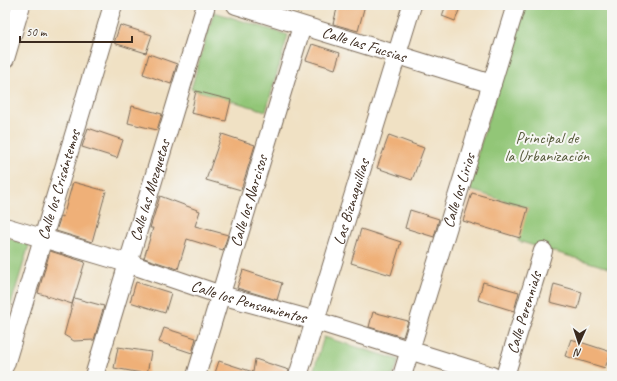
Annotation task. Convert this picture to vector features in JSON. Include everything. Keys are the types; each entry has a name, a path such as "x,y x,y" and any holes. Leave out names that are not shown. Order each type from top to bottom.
{"street":[{"path":"5,59 21,5"},
{"name":"Calle los Crisántemos","path":"5,365 113,5"},
{"name":"Calle las Mozquetas","path":"94,376 206,5"},
{"name":"Calle las Fucsias","path":"236,5 492,84"},
{"name":"Las Biznaguillias","path":"298,376 398,55 412,5"},
{"name":"Calle los Lirios","path":"402,376 516,5"},
{"name":"Calle los Narcisos","path":"196,376 302,26"},
{"name":"Calle los Pensamientos","path":"5,227 127,263 221,295 316,321 492,376"},
{"name":"Calle Perennials","path":"505,376 543,251"}],"green space":[{"name":"Principal de la Urbanización","path":"523,5 596,5 612,10 612,269 518,241 528,208 467,189"},
{"path":"214,12 288,35 266,111 191,89"},
{"path":"5,237 29,245 5,324"},
{"path":"324,337 399,360 393,376 312,376"}],"building":[{"path":"338,5 365,5 358,31 333,24"},
{"path":"446,5 461,5 455,21 442,16"},
{"path":"120,25 152,35 146,53 114,43"},
{"path":"312,44 340,53 335,69 306,60"},
{"path":"149,54 177,64 171,84 143,74"},
{"path":"196,91 231,100 226,121 191,113"},
{"path":"132,106 162,114 157,130 128,123"},
{"path":"88,128 123,140 117,158 82,147"},
{"path":"222,134 255,145 241,190 206,180"},
{"path":"389,135 424,148 412,180 377,168"},
{"path":"73,182 106,191 92,242 56,231 61,216 63,217"},
{"path":"472,193 528,208 520,238 463,221"},
{"path":"160,196 200,211 195,226 228,235 223,250 187,239 178,269 144,258 153,228 150,228"},
{"path":"410,210 439,219 434,237 405,228"},
{"path":"361,229 401,242 391,275 351,263"},
{"path":"50,251 85,262 72,304 38,293"},
{"path":"243,270 282,283 277,300 237,288"},
{"path":"136,282 171,293 165,313 130,302"},
{"path":"483,282 519,292 514,311 478,300"},
{"path":"554,284 582,292 578,309 550,302"},
{"path":"74,298 104,306 94,340 74,341 64,335"},
{"path":"373,312 408,321 403,337 369,327"},
{"path":"164,328 196,338 192,353 159,342"},
{"path":"571,339 611,352 605,368 565,356"},
{"path":"118,347 151,352 147,374 114,368"},
{"path":"255,359 289,370 288,376 214,376 219,361 253,372"}]}
